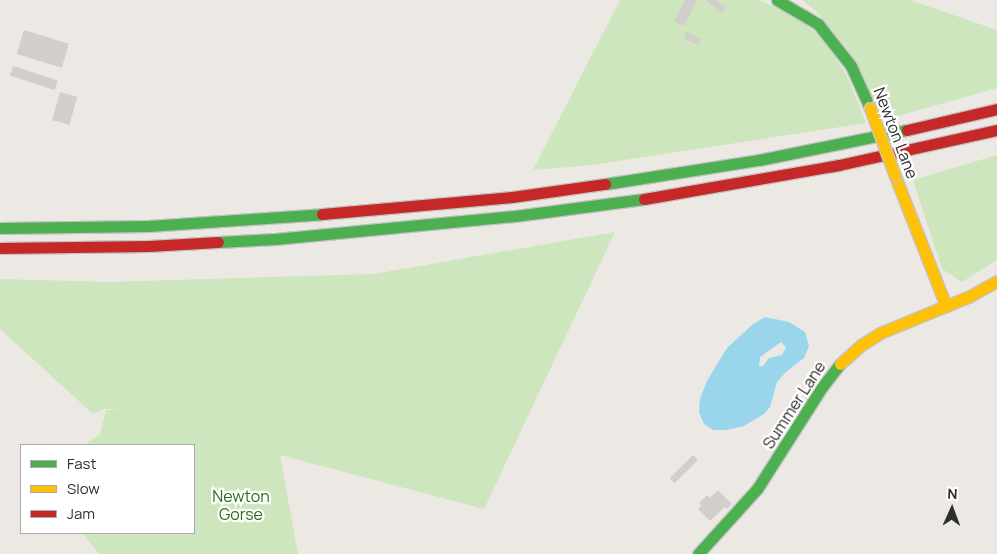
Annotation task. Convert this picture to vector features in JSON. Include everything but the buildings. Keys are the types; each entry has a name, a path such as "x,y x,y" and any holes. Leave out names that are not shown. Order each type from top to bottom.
{"main road":[{"name":"Newton Lane","path":"777,0 818,24 851,66 870,108 946,306"},
{"path":"0,228 148,226 272,219 512,197 664,176 758,160 912,129 997,109"},
{"path":"0,248 149,246 265,240 516,216 606,205 762,179 997,130"},
{"name":"Summer Lane","path":"698,554 757,489 782,453 822,387 844,360 861,345 880,333 946,306 997,281"}],"green space":[{"path":"620,0 759,0 794,16 823,38 847,76 866,123 592,165 533,170"},
{"path":"802,0 910,0 997,30 997,88 884,120 845,46 816,11"},
{"path":"997,155 997,260 962,282 942,269 913,180"},
{"name":"Newton Gorse","path":"615,232 484,509 280,455 298,554 99,554 83,534 195,534 195,444 85,444 100,434 106,410 123,409 104,409 93,414 0,329 0,279 109,282 374,274"}],"water":[{"path":"765,317 789,322 805,332 809,346 804,358 777,382 770,407 764,414 744,426 726,430 713,430 704,424 699,412 700,399 707,381 727,348 752,325","holes":["781,342 786,347 782,355 769,358 763,366 759,366 760,357"]}],"traffic: fast":[{"path":"777,0 818,24 851,66 870,108"},
{"path":"605,184 759,160 907,130"},
{"path":"218,242 275,239 515,216 644,199"},
{"path":"0,228 148,226 322,214"},
{"path":"698,554 757,489 822,387 840,364"}],"traffic: slow":[{"path":"870,108 895,176"},
{"path":"895,176 946,306"},
{"path":"840,364 861,345 880,333 970,296 997,281"}],"traffic: jam":[{"path":"907,130 997,109"},
{"path":"644,199 839,165 997,130"},
{"path":"322,214 512,197 605,184"},
{"path":"0,248 149,246 218,242"}]}
